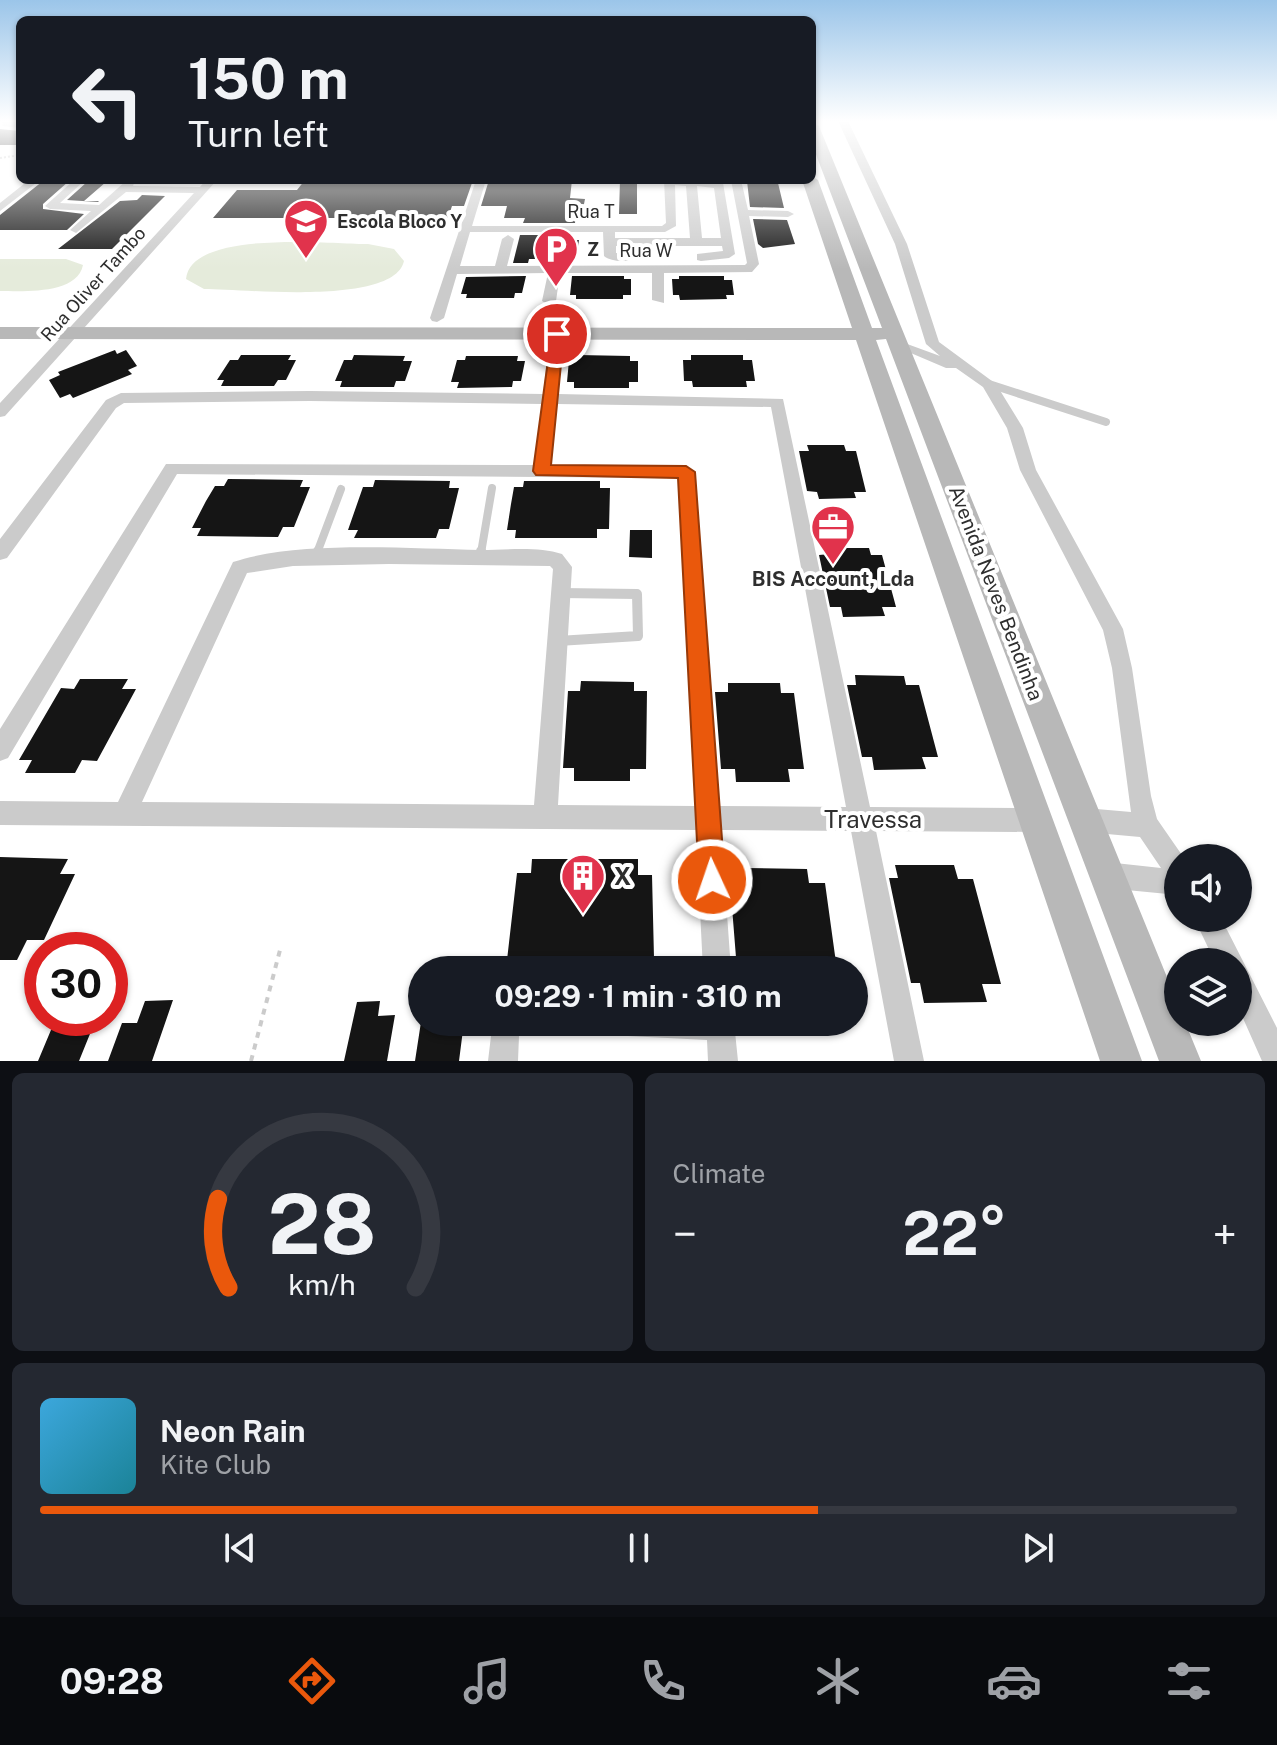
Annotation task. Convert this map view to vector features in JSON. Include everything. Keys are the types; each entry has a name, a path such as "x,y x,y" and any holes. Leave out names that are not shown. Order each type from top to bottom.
{"street":[{"name":"Avenida Neves Bendinha","path":"828,171 884,332 1037,820 1121,1061"},
{"path":"866,171 901,244 933,344"},
{"path":"0,208 30,184"},
{"path":"75,184 50,206 102,208"},
{"path":"76,230 130,184"},
{"path":"437,318 480,184"},
{"name":"Rua T","path":"465,229 609,236 671,226 669,184"},
{"path":"691,184 696,242"},
{"path":"710,184 719,185 729,254 721,257 614,257 609,254 609,236 727,242"},
{"name":"Rua W","path":"452,270 751,267 737,184"},
{"path":"812,184 884,332 985,380"},
{"path":"124,189 207,185"},
{"name":"Rua Oliver Tambo","path":"0,412 207,185"},
{"path":"743,213 788,214"},
{"path":"500,269 508,239"},
{"path":"658,268 659,300"},
{"path":"549,301 555,269"},
{"path":"0,317 437,318 819,327 884,332 933,344 985,380 1015,428 1028,470 1113,629 1130,721 1134,765 1147,825 1164,850"},
{"path":"0,333 557,334 819,327"},
{"name":"Avenida Neves Bendinha","path":"884,332 1085,820 1180,1061"},
{"path":"542,471 557,334"},
{"path":"0,553 118,399 774,401 781,405 909,1061"},
{"path":"0,750 172,468 686,472 716,956"},
{"path":"125,813 240,567 250,562 315,559 480,557 559,560 563,567 545,816"},
{"name":"Travessa","path":"0,813 1037,820"},
{"path":"1085,820 1147,825"},
{"path":"1106,875 1164,881"},
{"path":"1252,1006 1277,1060"},
{"path":"503,1061 505,1036"},
{"path":"722,1036 723,1061"}],"lane":[{"path":"985,380 1106,422"},
{"path":"480,557 492,488"},
{"path":"315,559 341,489"},
{"path":"558,641 629,638 638,636 640,630 637,594 561,593"}],"path":[{"path":"251,1061 280,950"}],"green space":[{"path":"295,242 368,244 394,249 404,261 394,275 374,284 347,290 282,292 204,289 186,279 194,263 211,252 236,246"},
{"path":"0,259 66,259 83,265 79,275 60,286 35,291 0,291"}],"building":[{"path":"39,184 66,184 43,204 43,209 84,214 67,230 0,230 0,215"},
{"path":"85,184 104,184 84,201 98,202 67,200"},
{"path":"302,184 472,184 464,206 452,206 448,218 213,218 237,190 297,190"},
{"path":"488,184 572,184 570,198 585,199 582,214 576,214 575,223 523,223 525,218 504,218 507,206 481,206"},
{"path":"620,184 637,184 637,214 619,214"},
{"path":"747,184 778,184 784,208 750,207"},
{"path":"142,195 165,196 112,249 58,249 120,201 137,200"},
{"path":"753,219 787,220 795,244 763,248 758,244"},
{"path":"520,235 573,235 573,240 579,240 576,259 529,259 528,263 513,263"},
{"path":"526,276 522,293 515,293 514,298 466,298 467,294 461,294 466,277"},
{"path":"572,276 624,276 624,279 631,279 631,295 623,295 623,299 576,299 576,295 570,295"},
{"path":"679,276 724,276 724,280 732,280 734,295 726,295 727,299 680,300 679,295 673,295 672,279 679,279"},
{"path":"115,350 117,354 126,350 137,366 128,370 132,374 73,398 70,394 60,398 49,380 60,375 58,372"},
{"path":"241,355 291,355 288,360 296,360 286,380 278,380 274,386 221,386 224,380 217,380 230,360 238,360"},
{"path":"354,355 405,356 403,361 412,361 405,381 396,381 394,387 340,387 342,381 335,381 344,360 352,360"},
{"path":"578,355 630,356 630,361 638,361 638,382 629,382 629,388 574,388 574,382 567,382 569,360 577,360"},
{"path":"691,355 743,355 743,360 752,360 755,381 746,381 747,387 693,387 692,381 684,381 683,360 691,360"},
{"path":"466,356 518,356 517,361 525,361 521,381 513,381 512,387 457,388 459,382 451,382 457,360 465,360"},
{"path":"807,445 844,445 846,451 856,451 866,492 854,492 856,498 819,499 817,492 807,491 799,451 809,451"},
{"path":"228,479 303,480 300,487 310,487 294,527 283,527 278,537 197,536 201,528 192,528 206,501 215,486 224,486"},
{"path":"375,480 450,481 449,488 459,488 449,529 439,529 436,538 354,538 358,530 348,530 363,487 373,487"},
{"path":"524,481 600,481 600,488 610,488 609,529 597,529 597,538 515,538 516,530 507,530 511,504 514,487 523,487"},
{"path":"630,530 652,530 652,558 629,557"},
{"path":"828,548 869,548 871,555 882,555 896,607 882,607 885,616 843,617 841,607 830,607 819,555 830,554"},
{"path":"855,675 904,676 906,685 919,685 938,757 922,757 926,769 874,770 872,757 862,757 847,685 856,685"},
{"path":"80,679 128,679 122,689 136,689 97,761 82,760 75,773 25,773 32,760 19,760 61,688 74,689"},
{"path":"581,681 634,682 634,691 647,691 646,769 630,769 630,781 574,781 574,768 563,768 568,691 580,691"},
{"path":"728,683 780,683 781,693 794,693 804,769 788,769 790,782 736,782 735,769 721,769 715,692 728,692"},
{"path":"0,857 68,859 60,874 75,874 48,932 24,932 24,946 17,960 0,960"},
{"name":"X","path":"532,859 638,859 638,875 652,875 654,956 507,956 517,873 531,873"},
{"path":"895,865 954,865 958,879 973,879 1001,984 982,984 987,1002 924,1003 920,983 911,983 889,878 898,878"},
{"path":"745,868 807,869 809,883 825,883 835,956 736,956 730,882 746,882"},
{"path":"173,1000 152,1061 108,1061 117,1036 128,1036 128,1023 137,1023 145,1001"},
{"path":"380,1001 378,1016 395,1015 387,1061 344,1061 357,1002"},
{"path":"48,1036 89,1036 79,1061 38,1061"},
{"path":"419,1036 462,1036 459,1061 415,1061"}],"place":[{"name":"Escola Bloco Y","path":"306,260"},
{"name":"Z","path":"556,288"},
{"name":"BIS Account, Lda","path":"833,566"},
{"name":"X","path":"583,915"}],"route":[{"path":"557,334 542,471 686,472 712,880"}]}
